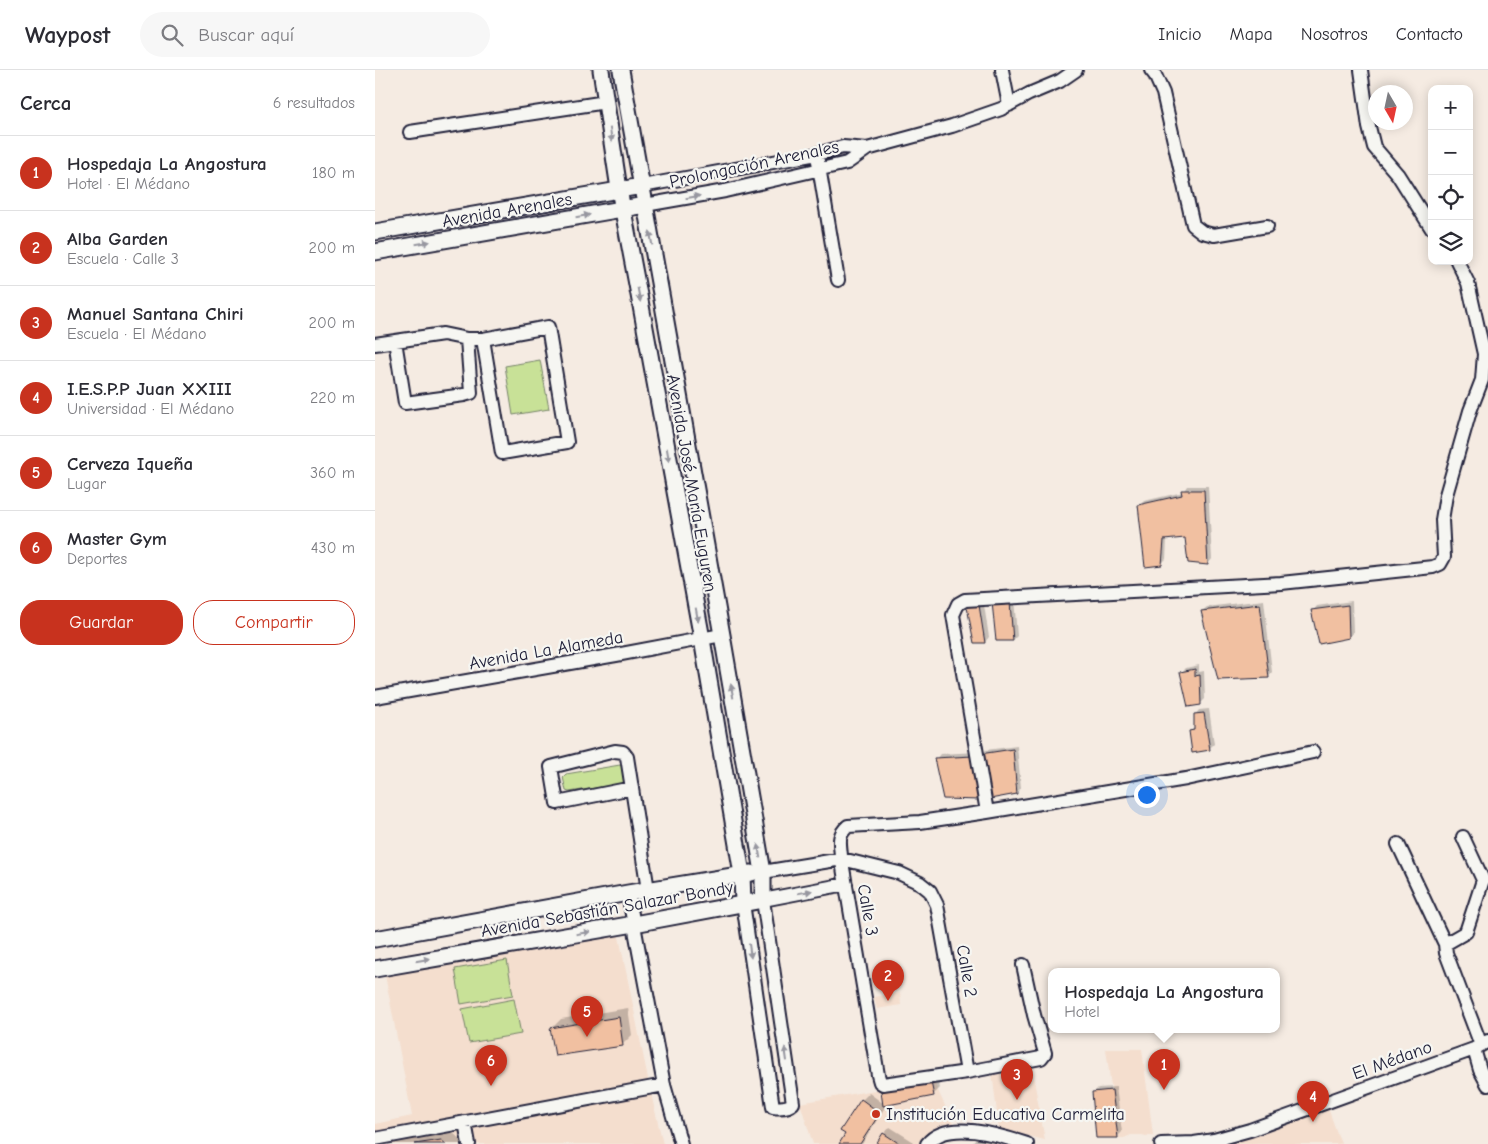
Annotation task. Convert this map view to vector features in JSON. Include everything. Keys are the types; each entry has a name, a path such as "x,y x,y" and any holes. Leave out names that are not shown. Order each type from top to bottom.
{"street":[{"name":"Avenida José María Euguren","path":"601,70 622,209 702,640 742,874 743,903"},
{"name":"Avenida José María Euguren","path":"621,70 763,872 763,900"},
{"path":"1002,70 1009,105"},
{"name":"Prolongación Arenales","path":"645,205 725,191 847,163 867,149 986,115 1060,81 1076,70"},
{"path":"1151,70 1163,93 1193,225 1202,232 1214,234 1267,226"},
{"path":"1361,70 1369,127 1374,147 1398,175 1428,223"},
{"path":"410,132 605,102"},
{"name":"Prolongación Arenales","path":"641,186 817,154 843,147 867,149"},
{"path":"817,154 839,280"},
{"name":"Avenida Arenales","path":"375,232 641,186"},
{"name":"Avenida Arenales","path":"375,252 645,205"},
{"path":"987,812 953,615 958,604 965,600 1281,583 1433,567 1440,564 1444,558 1442,520 1446,495 1470,411 1482,380 1484,354 1473,303 1459,265"},
{"path":"375,344 443,334 467,339 483,339 548,327 567,442 502,454 483,339"},
{"path":"395,340 405,403 464,395 471,392 467,339"},
{"name":"Avenida La Alameda","path":"375,697 722,635"},
{"path":"631,788 557,804 551,767 615,751 623,752 627,757 649,890"},
{"name":"Calle 3","path":"967,1072 883,1084 880,1082 842,859 840,836 842,832 849,826 920,822 1186,779 1313,752"},
{"path":"1445,944 1466,932 1483,880 1463,837"},
{"path":"1399,844 1445,944 1446,953 1483,1043 1480,1070 1488,1084"},
{"name":"Avenida Sebastián Salazar Bondy","path":"375,939 628,893 842,859"},
{"name":"Calle 2","path":"842,859 899,873 921,883 930,891 937,905 967,1072"},
{"name":"Avenida Sebastián Salazar Bondy","path":"375,969 634,924 846,884"},
{"path":"628,893 664,1085 681,1144"},
{"path":"743,903 773,1107 788,1106 793,1102 763,900"},
{"path":"967,1072 1041,1058 1045,1053 1023,966"},
{"path":"758,1002 778,998"},
{"name":"El Médano","path":"1161,1144 1194,1143 1241,1133 1483,1043"},
{"path":"375,1139 664,1085"},
{"path":"465,1122 469,1144"},
{"path":"927,1144 939,1134 962,1131 1000,1135 1027,1144"}],"shaded area":[{"path":"618,932 663,1144 375,1144 375,1124 412,1116 385,975"},
{"path":"900,993 901,1005 877,1009 874,997"},
{"path":"1106,1049 1142,1049 1153,1135 1131,1135 1118,1138"},
{"path":"1031,1064 1045,1140 999,1129 992,1072"},
{"name":"Institución Educativa Carmelita","path":"933,1080 954,1125 943,1126 935,1131 923,1144 813,1144 800,1103"},
{"path":"1328,1108 1341,1144 1226,1144 1258,1135"}],"green space":[{"path":"540,360 549,409 513,415 505,366"},
{"path":"620,765 623,767 626,779 622,784 566,791 563,777 566,774"},
{"path":"507,960 513,995 461,1004 455,969"},
{"path":"514,999 521,1034 469,1043 462,1009"}],"building":[{"path":"1181,490 1204,490 1208,565 1188,563 1185,538 1164,540 1162,565 1145,567 1138,505 1182,495"},
{"path":"992,602 1010,602 1013,641 996,641"},
{"path":"1260,604 1269,678 1218,680 1201,611"},
{"path":"979,605 985,643 974,643 967,607"},
{"path":"1348,605 1349,638 1319,644 1311,610"},
{"path":"1195,669 1195,676 1200,675 1201,705 1188,707 1180,672"},
{"path":"1204,713 1210,750 1192,753 1189,731 1194,730 1194,714"},
{"path":"1013,749 1017,794 990,799 980,754"},
{"path":"973,756 980,800 943,799 934,758"},
{"path":"619,1017 623,1046 555,1056 550,1028"},
{"path":"931,1082 934,1096 883,1106 881,1091"},
{"path":"1112,1090 1118,1138 1096,1138 1092,1092"},
{"path":"861,1099 880,1113 860,1144 839,1144 845,1134 840,1131"},
{"path":"883,1133 900,1144 876,1144"},
{"path":"441,1140 446,1144 415,1144"}],"place":[{"name":"Alba Garden","path":"888,1001"},
{"name":"Cerveza Iqueña","path":"587,1037"},
{"name":"Master Gym","path":"491,1086"},
{"name":"Hospedaja La Angostura","path":"1164,1090"},
{"name":"Manuel Santana Chiri","path":"1017,1100"},
{"name":"Institución Educativa Carmelita","path":"876,1114"},
{"name":"I.E.S.P.P Juan XXIII","path":"1313,1122"}]}
